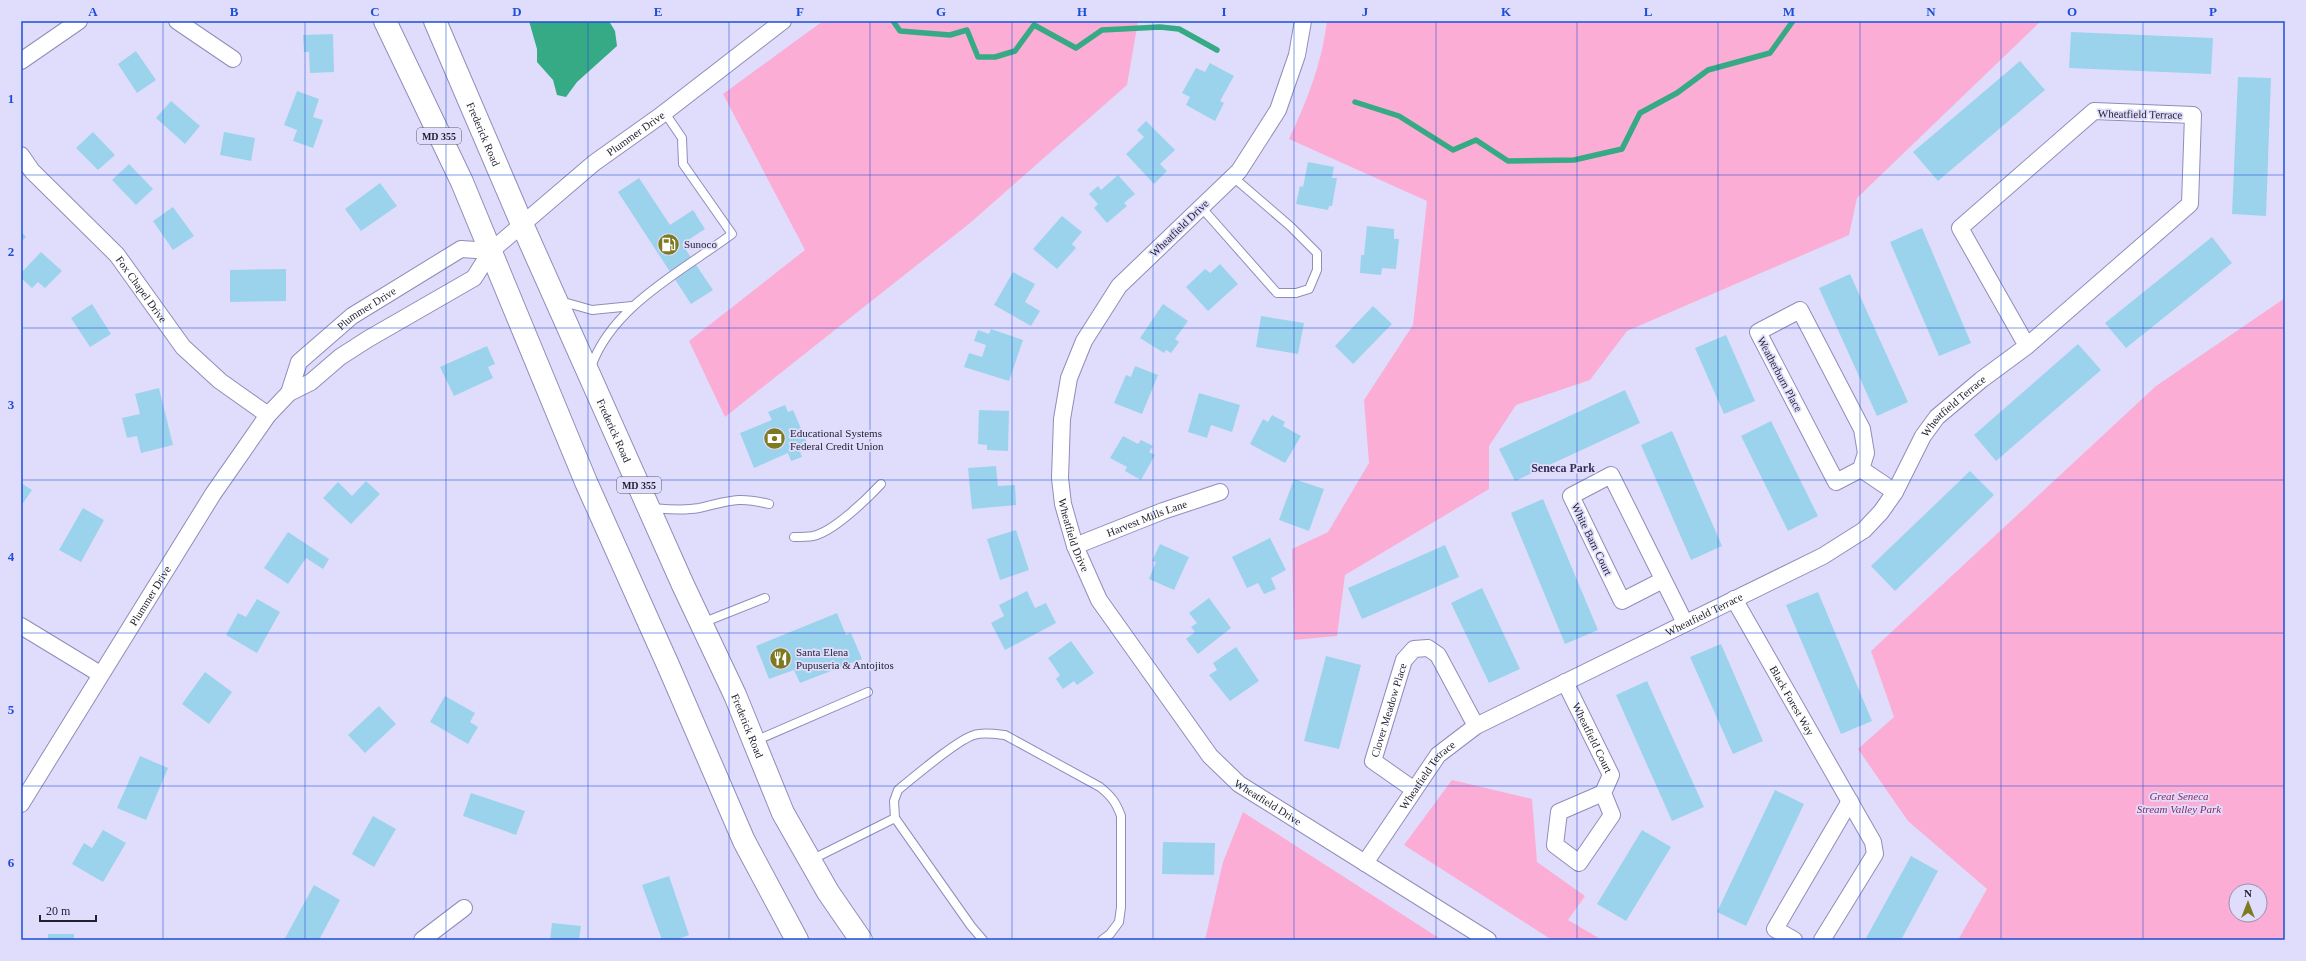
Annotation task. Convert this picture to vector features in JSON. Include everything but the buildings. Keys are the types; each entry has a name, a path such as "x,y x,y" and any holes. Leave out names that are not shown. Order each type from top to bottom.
{"main road":[{"name":"MD 355","path":"385,21 462,182 492,251 586,482 668,665 744,841 797,940"},
{"name":"Frederick Road","path":"435,21 555,299 735,695 783,813 828,892 861,940"}],"street":[{"path":"21,61 79,21"},
{"path":"178,21 233,59"},
{"name":"Plummer Drive","path":"21,804 100,674 213,494 268,415 289,393 311,382 340,357 474,278 492,251 594,163 664,113 783,21"},
{"name":"Wheatfield Drive","path":"1303,21 1297,56 1278,110 1239,171 1119,286 1084,341 1069,378 1062,419 1060,478 1064,504 1075,546 1099,600 1210,756 1239,784 1488,940"},
{"name":"Wheatfield Terrace","path":"1364,863 1438,755 1476,726 1823,556 1864,530 1895,492 1913,454 1937,417 1981,380 2027,346 2190,204 2193,115 2094,111 1960,228 2027,346"},
{"name":"Fox Chapel Drive","path":"21,155 32,171 117,255 183,347 220,381 268,415"},
{"name":"Plummer Drive","path":"289,393 300,362 352,316 461,248 492,251"},
{"name":"Weatherburn Place","path":"1800,310 1862,429 1866,453 1861,469 1836,482 1758,332 1800,310"},
{"path":"1861,469 1895,492"},
{"name":"White Barn Court","path":"1663,580 1622,601 1571,496 1611,475 1685,623"},
{"name":"Harvest Mills Lane","path":"1075,546 1163,511 1220,492"},
{"name":"Black Forest Way","path":"1734,599 1873,842 1875,854 1822,940"},
{"path":"21,626 100,674"},
{"name":"Clover Meadow Place","path":"1414,789 1372,761 1404,660 1414,649 1428,648 1438,655 1476,726"},
{"name":"Wheatfield Court","path":"1565,682 1610,775 1603,793"},
{"path":"1794,940 1775,929 1850,801"},
{"path":"422,940 464,908"}],"lane":[{"path":"588,373 597,350 615,323 632,306 732,234 683,164 682,138 664,113"},
{"path":"1201,207 1276,293 1296,293 1309,289 1317,270 1317,253 1290,226 1233,177"},
{"path":"555,299 592,310 632,306"},
{"path":"794,538 814,536 827,529 866,501 881,484"},
{"path":"649,508 680,510 699,508 732,499 747,499 769,504"},
{"path":"702,623 765,598"},
{"path":"754,741 868,692"},
{"path":"983,940 971,926 895,818 894,801 898,790 974,735 1005,735 1100,787 1112,796 1121,816 1120,922 1110,934 1102,940"},
{"path":"810,860 895,818"}],"green space":[{"path":"823,21 1138,21 1127,85 970,223 725,417 689,341 805,250 723,94"},
{"path":"1327,21 2041,21 1857,198 1849,235 1627,331 1590,380 1516,405 1489,446 1489,489 1345,575 1337,636 1294,640 1292,549 1328,532 1369,463 1364,400 1413,325 1427,201 1289,139 1302,110 1318,67"},
{"name":"Great Seneca Stream Valley Park","path":"2285,298 2285,940 1958,940 1987,889 1908,821 1858,749 1894,717 1871,651 2156,386"},
{"path":"1452,780 1532,799 1537,862 1585,896 1568,920 1602,940 1552,940 1404,845"},
{"path":"1243,812 1442,940 1205,940 1223,862"}],"shaded area":[{"path":"529,21 609,21 615,31 617,46 577,82 566,97 557,95 553,80 537,62 537,49"}],"waterway":[{"path":"893,21 900,31 950,35 967,30 978,57 995,57 1015,51 1034,25 1076,48 1102,30 1160,27 1179,29 1217,50"},
{"path":"1355,102 1399,116 1453,150 1476,140 1508,161 1574,160 1622,149 1640,113 1677,93 1708,70 1770,53 1793,21"}],"place":[{"name":"Sunoco","path":"668,244"},
{"name":"Educational Systems Federal Credit Union","path":"774,439"},
{"name":"Santa Elena Pupuseria & Antojitos","path":"780,658"}],"district":[{"name":"Seneca Park","path":"1563,468"}]}
